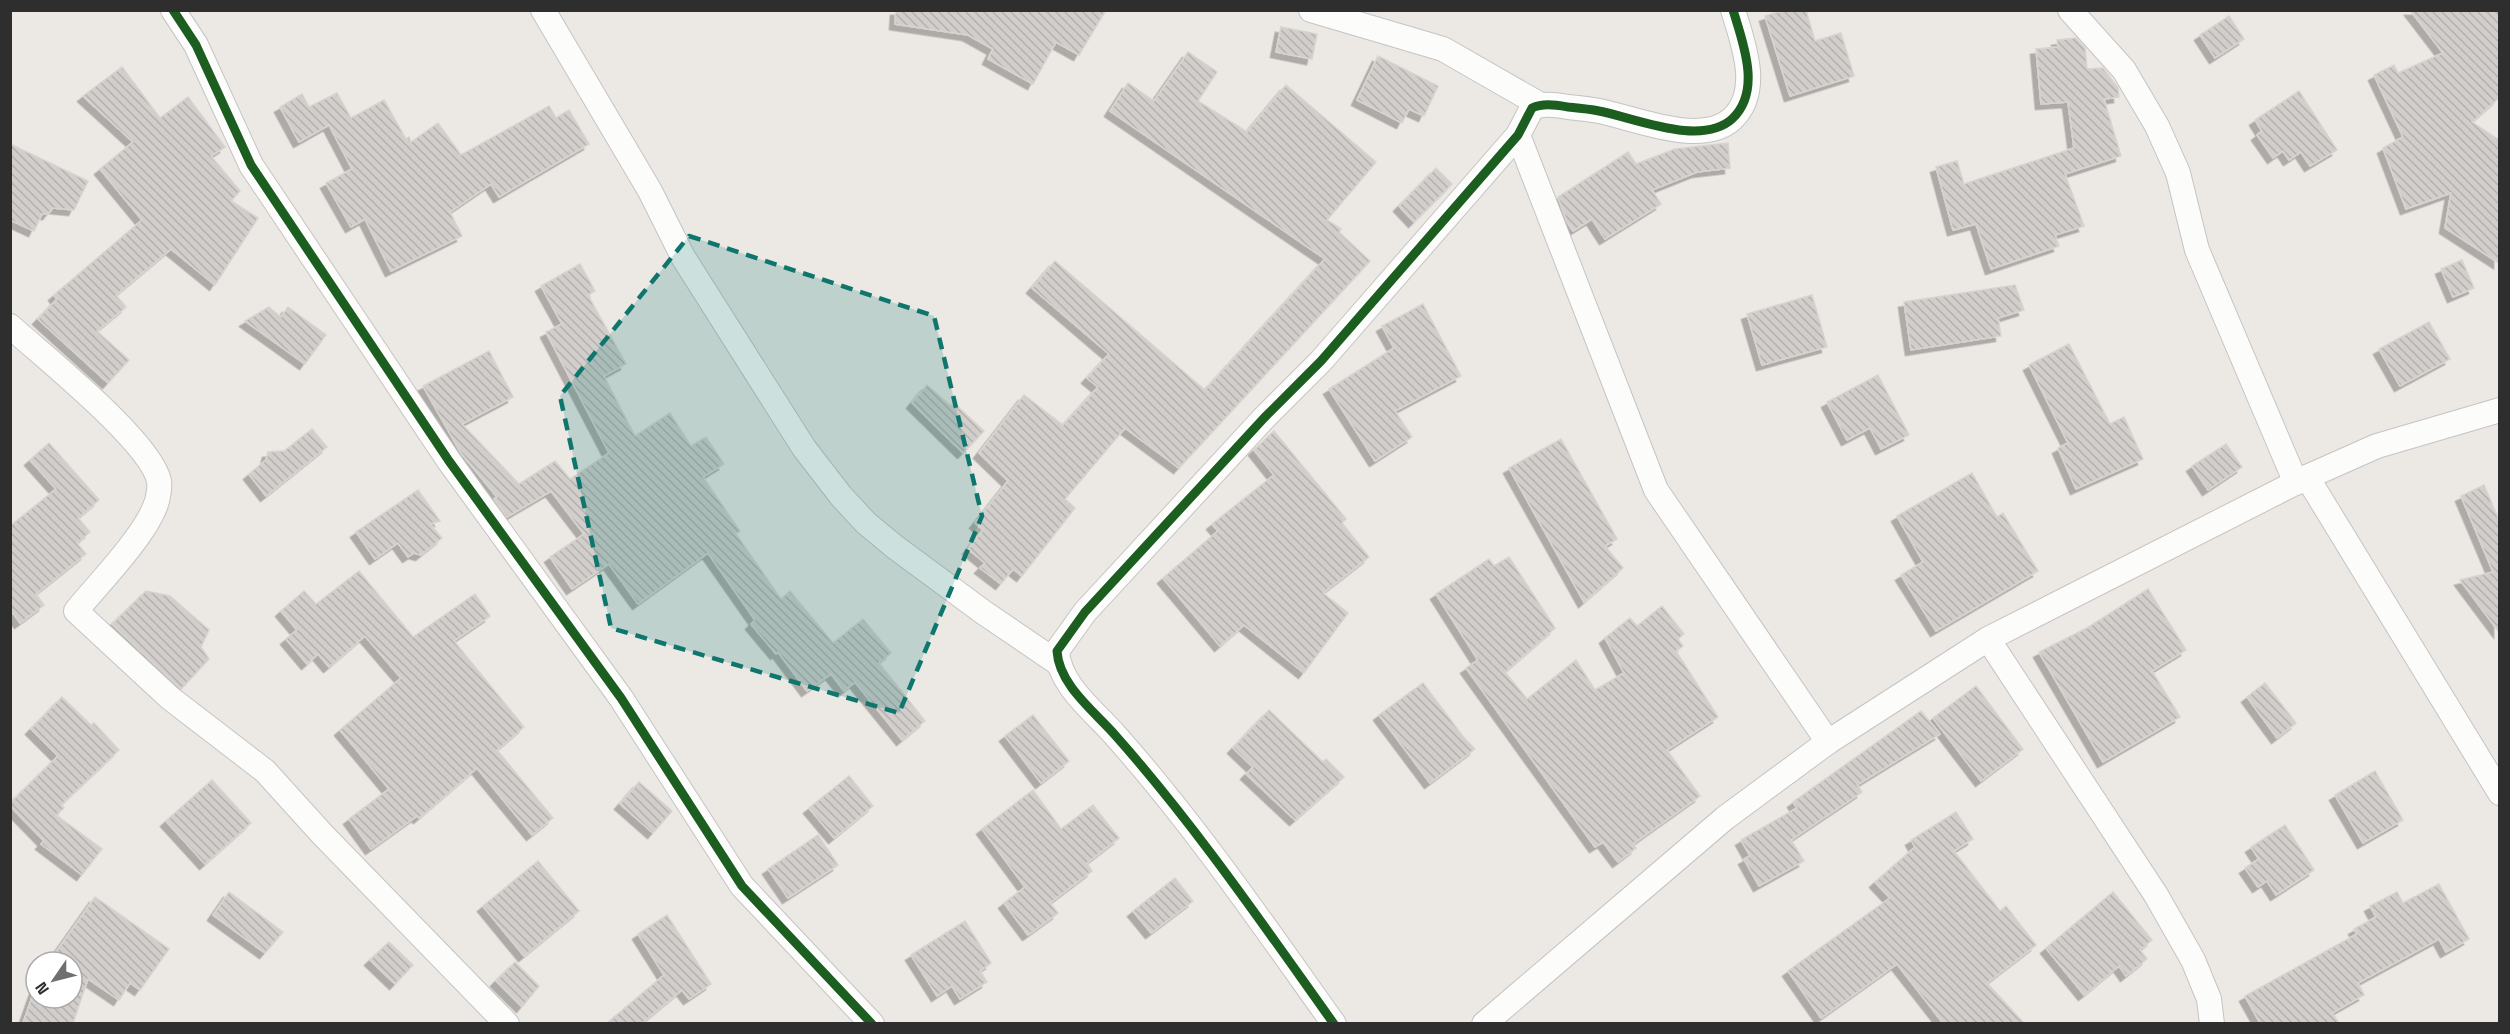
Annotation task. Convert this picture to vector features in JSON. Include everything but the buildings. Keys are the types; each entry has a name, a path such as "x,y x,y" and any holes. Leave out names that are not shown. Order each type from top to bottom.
{"street":[{"path":"173,10 196,45 251,165 449,460 621,698 742,886 872,1023"},
{"path":"543,10 650,191 683,257 804,448 841,496 866,523 895,546 983,612 1058,663 1076,692 1144,767 1334,1023"},
{"path":"1311,10 1443,49 1539,104 1599,111 1663,128 1717,129 1740,111 1748,79 1747,57 1733,10"},
{"path":"2070,10 2124,70 2157,126 2178,173 2197,250 2301,480 2499,793"},
{"path":"1058,663 1057,651 1085,612 1264,418 1321,361 1518,135 1532,108 1539,104"},
{"path":"1518,135 1656,490 1828,742"},
{"path":"10,326 124,429 147,459 159,482 156,505 135,538 76,611 170,698 264,771 323,835 507,1023"},
{"path":"1484,1023 1725,818 1828,742 1988,639 2301,480 2377,446 2499,410"},
{"path":"1988,639 2157,895 2193,960 2209,999 2212,1023"}],"highlighted area":[{"path":"689,236 934,316 982,516 899,713 611,628 560,396"}],"cycle path":[{"path":"173,10 196,45 251,165 449,461 621,698 742,886 872,1024"},
{"path":"1334,1024 1228,876 1173,804 1145,769 1079,697 1064,675 1057,651 1085,612 1264,418 1321,361 1518,135 1532,108 1549,105 1591,110 1686,131 1703,131 1719,127 1732,119 1741,108 1748,81 1748,66 1733,10"}]}
